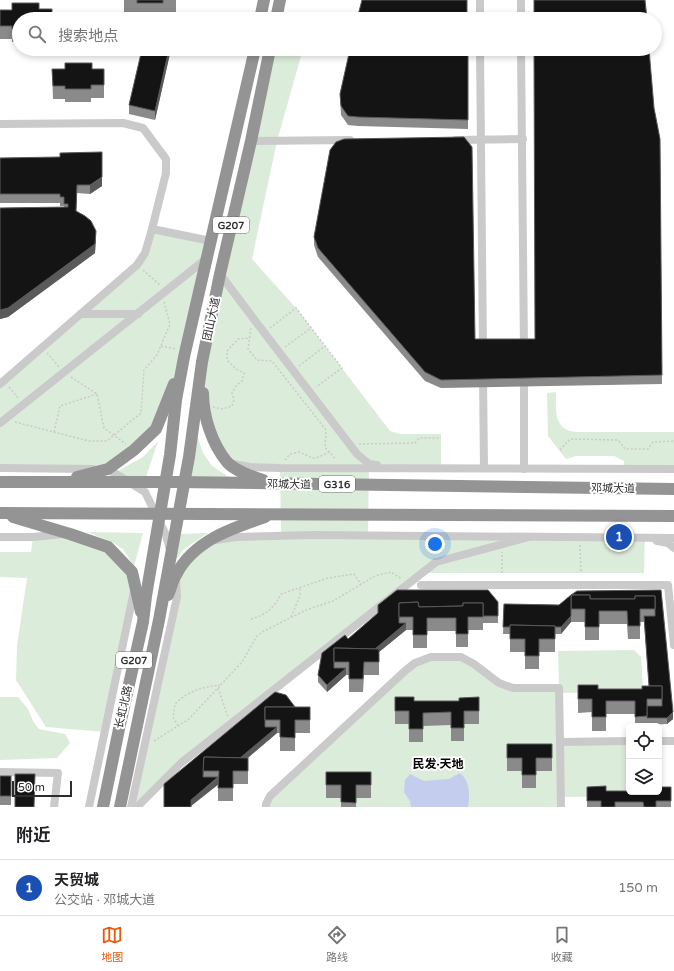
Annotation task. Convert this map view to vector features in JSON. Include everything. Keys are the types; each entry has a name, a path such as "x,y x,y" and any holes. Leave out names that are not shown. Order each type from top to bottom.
{"highway":[{"path":"261,12 264,0"},
{"path":"277,12 280,0"},
{"name":"团山大道","path":"160,513 166,482 176,400 185,354 253,56"},
{"name":"团山大道","path":"163,592 184,482 203,356 269,56"},
{"path":"58,482 108,469 134,450 156,428 185,354"},
{"path":"203,356 203,404 210,433 228,463 250,476 276,483"},
{"name":"邓城大道","path":"0,482 184,482 674,489"},
{"path":"0,513 674,516"},
{"path":"0,513 108,547 132,572 143,622"},
{"name":"长虹北路","path":"103,807 113,754 143,622 160,513"},
{"path":"159,620 176,575 189,556 209,541 234,527 274,514"},
{"name":"长虹北路","path":"120,807 159,620 163,592"}],"street":[{"path":"480,0 480,12"},
{"path":"520,0 521,12"},
{"path":"480,56 483,356"},
{"path":"521,56 524,355"},
{"path":"0,124 123,123 143,128 166,159 166,173 146,253 137,265 2,382"},
{"path":"450,140 523,139"},
{"path":"251,141 355,140"},
{"path":"152,229 211,241"},
{"path":"3,421 207,259"},
{"path":"220,274 357,454 369,464 396,468"},
{"path":"81,314 138,314"},
{"path":"524,371 524,469"},
{"path":"483,372 484,468"},
{"path":"228,463 250,467 280,468 674,469"},
{"path":"0,468 108,469 145,492 166,535 176,575 177,596 131,807"},
{"path":"0,537 33,537 70,534"},
{"path":"209,541 236,538 312,535 674,538"},
{"path":"137,807 181,763 436,562 529,537"},
{"path":"637,538 668,543 674,548"},
{"path":"421,585 668,585 674,645"},
{"path":"89,807 135,586"},
{"path":"266,807 270,796 406,670 415,663 431,657 461,657 474,664 499,683 513,688 559,688 561,807"},
{"path":"560,742 626,741"},
{"path":"662,741 674,741"},
{"path":"0,772 58,773 54,807"}],"path":[{"path":"3,421 89,441 107,441 141,413 144,370 157,355 170,324 164,293 137,265"},
{"path":"264,333 296,308 342,368 309,392"},
{"path":"253,318 248,349 257,360 272,361 326,430 325,447 337,460"},
{"path":"279,352 311,328"},
{"path":"203,404 218,408 232,406 234,400 232,393 236,386 242,381 244,373 236,369 227,360 227,351 238,339 250,338"},
{"path":"161,346 185,354"},
{"path":"293,370 325,346"},
{"path":"42,348 64,372 97,394 104,428 134,450"},
{"path":"2,382 23,405"},
{"path":"54,432 60,406 97,394"},
{"path":"349,444 415,443 419,438 441,438"},
{"path":"560,450 570,439 618,440 625,449 648,449 653,442 674,441"},
{"path":"280,468 290,454 299,452 313,458 329,452"},
{"path":"580,537 581,573"},
{"path":"502,544 502,573"},
{"path":"144,747 189,719 242,662 257,636 262,632 306,610 333,600 375,576 391,572 409,583"},
{"path":"251,619 260,617 276,605 281,594 328,578 354,574 361,584"},
{"path":"291,617 300,596 300,588"},
{"path":"178,726 173,717 175,704 183,696 206,686 221,685"},
{"path":"218,688 231,724"}],"green space":[{"path":"268,56 301,56 277,141 252,259 296,308 390,431 400,434 441,434 441,468 369,464 368,535 645,539 644,573 422,573 131,807 177,597 176,575 209,541 281,536 280,468 228,463 203,404 202,362"},
{"path":"152,229 211,241 184,357 156,429 108,469 0,468 0,384 137,265"},
{"path":"556,392 557,418 559,423 568,430 575,432 674,432 674,469 624,469 624,461 614,456 576,456 566,459 548,436 547,393"},
{"path":"197,435 203,453 212,466 232,479 189,477"},
{"path":"158,441 146,477 107,477 143,457"},
{"path":"87,532 143,533 134,566 123,549 112,542"},
{"path":"208,533 184,549 172,565 180,534"},
{"path":"70,534 108,547 135,586 105,732 46,727 16,680 17,646 27,578 0,577 0,552 31,552 33,537"},
{"path":"634,650 641,657 643,688 639,692 559,693 560,742 626,741 626,795 652,796 561,797 561,807 266,807 270,796 415,663 461,657 499,683 559,687 558,651"},
{"path":"0,697 18,697 28,709 33,721 39,729 65,734 70,743 57,758 0,760"}],"water":[{"path":"460,773 466,780 468,788 468,807 411,807 410,801 404,792 405,780 410,774 424,781 449,779"}],"building":[{"path":"137,0 163,0 163,3 137,3"},
{"path":"362,0 467,0 467,12 359,12"},
{"path":"534,0 645,0 646,12 534,12"},
{"path":"12,3 39,3 39,9 52,9 52,12 12,12 12,26 0,26 0,10 12,10"},
{"path":"140,56 167,56 155,111 129,105"},
{"path":"348,56 468,56 468,120 348,116 341,106 340,94"},
{"path":"534,56 650,56 654,108 660,139 662,375 441,380 425,372 318,248 314,237 330,150 336,142 344,139 464,137 472,147 475,339 535,339"},
{"path":"65,63 92,63 92,69 104,69 104,85 91,85 91,89 65,89 65,86 53,86 52,69 65,69"},
{"path":"102,152 102,177 90,185 77,185 76,211 91,221 96,231 95,244 8,308 0,310 0,208 68,207 68,204 64,204 64,197 60,197 60,194 0,194 0,158 60,157 60,153"},
{"path":"397,590 488,590 498,602 498,616 483,616 483,603 463,603 463,606 419,607 418,602 399,603 399,623 406,623 375,649 334,648 334,668 346,668 327,685 318,675 322,653 345,635 348,639 378,613 378,605"},
{"path":"661,590 673,712 667,718 647,718 647,706 662,706 662,686 649,686 644,616 655,616 655,596 635,596 635,599 590,599 590,595 571,595 577,591"},
{"path":"571,595 590,595 590,599 635,599 635,596 655,596 655,609 640,609 640,626 628,626 627,611 599,611 599,627 585,627 585,609 571,609"},
{"path":"571,595 571,616 561,627 510,625 510,627 503,627 504,604 559,605"},
{"path":"418,602 419,607 463,606 463,603 483,603 483,617 468,617 468,634 456,634 456,618 427,618 427,635 413,635 413,617 399,617 399,603"},
{"path":"510,625 555,626 555,639 539,639 539,656 525,656 525,639 510,639"},
{"path":"334,648 379,649 379,662 364,662 363,679 349,679 349,662 334,662"},
{"path":"578,685 598,685 598,689 642,689 642,686 662,686 662,699 647,699 647,716 635,717 635,701 606,701 606,717 592,717 592,699 578,699"},
{"path":"275,692 286,695 295,707 265,707 265,727 277,727 240,758 204,757 203,777 218,777 191,800 191,807 164,807 164,784"},
{"path":"395,697 414,697 414,701 459,701 459,698 479,697 479,711 464,711 464,728 451,728 451,712 423,713 423,729 409,729 409,711 395,711"},
{"path":"265,707 310,707 310,720 295,720 295,738 280,737 280,720 265,720"},
{"path":"507,744 552,744 552,758 536,758 536,775 522,775 522,758 507,758"},
{"path":"204,757 248,758 248,771 233,771 233,788 218,788 219,771 203,771"},
{"path":"326,772 371,772 371,785 356,785 356,803 341,802 341,785 326,785"},
{"path":"15,774 35,774 34,807 15,807"},
{"path":"0,776 11,776 11,796 0,796"},
{"path":"606,786 606,791 626,791 626,795 662,795 662,787 671,787 671,801 656,801 656,807 644,807 643,802 615,802 615,807 601,807 601,801 587,801 587,787"}],"place":[{"name":"天贸城","path":"619,537"}],"district":[{"name":"民发·天地","path":"438,764"}]}
